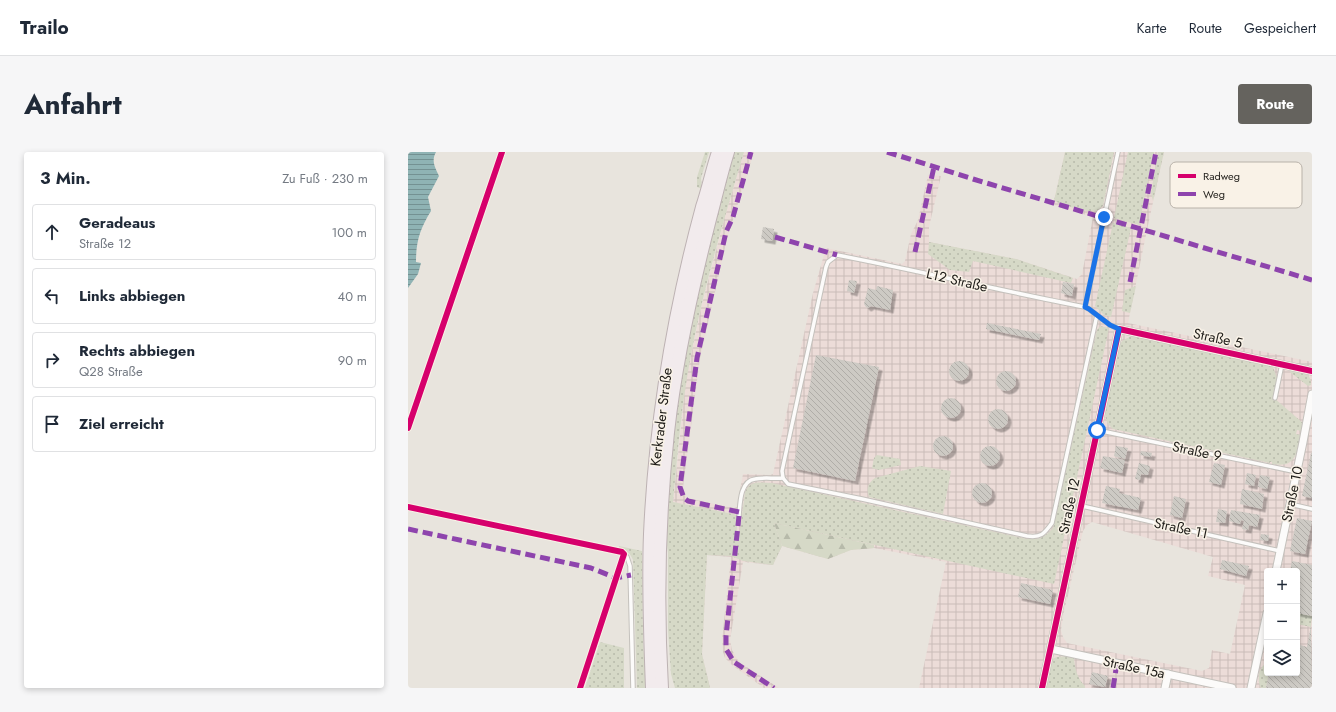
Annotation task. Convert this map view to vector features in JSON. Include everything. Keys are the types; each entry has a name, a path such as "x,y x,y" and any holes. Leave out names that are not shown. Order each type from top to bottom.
{"highway":[{"name":"Kerkrader Straße","path":"652,688 650,645 650,535 658,431 665,377 676,317 690,254 718,152"},
{"name":"Kerkrader Straße","path":"662,688 659,557 668,431 686,316 700,255 728,152"},
{"path":"661,662 670,688"}],"street":[{"name":"Straße 5","path":"1119,329 1312,370"},
{"name":"Straße 12","path":"1042,688 1119,329"},
{"name":"Straße 10","path":"1277,568 1304,442 1312,394"},
{"path":"1304,442 1312,444"},
{"path":"1251,688 1264,627"},
{"name":"Straße 15a","path":"1051,649 1232,688"},
{"path":"1165,688 1168,674"}],"lane":[{"path":"1118,152 1085,307 1110,325 1119,329"},
{"name":"L12 Straße","path":"783,478 782,471 826,267 831,259 837,255 912,270 1026,296 1085,307"},
{"path":"739,516 744,486 748,481 755,479 783,478 788,484 1027,536 1036,537 1045,533 1052,523 1097,315"},
{"path":"1275,398 1282,364"},
{"name":"Straße 9","path":"1097,430 1297,472"},
{"path":"1290,504 1312,509"},
{"name":"Straße 11","path":"1082,506 1280,551"},
{"path":"408,507 622,552 627,557 630,566 633,688"}],"shaded area":[{"path":"744,152 754,152 727,239 700,358 683,487 687,498 734,508 737,507 743,474 773,474 813,293 826,248 902,264 905,261 911,234 918,220 928,175 941,176 929,227 929,242 1016,259 1077,279 1082,274 1093,217 1053,205 1065,152 1164,152 1128,323 1312,362 1312,688 919,688 946,562 874,548 851,550 828,559 782,546 773,565 743,562 730,640 732,650 739,662 779,688 764,688 732,665 725,658 722,639 731,557 707,555 702,654 710,688 705,688 678,503 673,502 686,379 701,308 725,216","holes":["1092,522 1213,557 1208,576 1245,585 1230,654 1212,650 1209,668 1202,671 1067,643 1063,637 1061,630 1064,612 1083,531 1087,525"]}],"green space":[{"path":"705,152 709,152 701,178 702,189 697,187 697,177"},
{"path":"734,152 744,152 712,264 692,350 682,409 673,502 738,515 736,538 739,538 745,492 753,483 760,482 772,483 1022,538 1036,539 1043,537 1053,528 1097,330 1100,326 1109,328 1054,584 774,523 782,546 773,565 743,561 731,556 707,555 702,654 710,688 675,688 671,674 668,629 668,553 665,530 676,406 683,361 700,276"},
{"path":"1065,152 1114,152 1103,206 1097,210 1081,210 1054,201"},
{"path":"1128,152 1154,152 1139,225 1114,218"},
{"path":"1158,152 1164,152 1153,201 1151,193"},
{"path":"1113,223 1131,228 1111,317 1104,315 1095,306"},
{"path":"929,242 1016,259 1073,278 1071,283 973,261 969,272 950,270 928,254"},
{"path":"1136,286 1130,313 1122,311 1125,290"},
{"path":"1131,336 1268,364 1273,367 1277,378 1274,398 1303,423 1302,431 1297,430 1296,434 1301,435 1298,449 1294,458 1286,464 1272,464 1272,462 1270,463 1113,429 1107,421 1105,411 1119,346 1122,341"},
{"path":"1292,369 1308,375 1311,385 1308,386 1290,372"},
{"path":"877,455 900,459 901,465 879,470 872,468 874,458"},
{"path":"920,466 951,471 943,514 869,497 868,486 875,478"},
{"path":"774,523 874,545 874,548 851,550 828,559 782,546"},
{"path":"619,546 642,551 643,642 647,688 637,688 633,560 628,552 619,548"},
{"path":"1300,614 1312,616 1311,627 1300,625"},
{"path":"600,642 624,648 624,688 585,688"},
{"path":"1067,656 1074,658 1077,673 1085,688 1046,688 1052,659"},
{"path":"1264,665 1264,676 1268,676 1266,688 1261,688 1259,682 1259,675"}],"water":[{"path":"408,152 436,152 434,161 439,176 428,197 431,211 421,230 418,241 416,262 421,263 418,274 408,288"}],"building":[{"path":"763,227 774,229 772,241 761,239"},
{"path":"849,280 857,281 854,293 847,291"},
{"path":"1063,282 1074,284 1072,296 1061,293"},
{"path":"877,286 893,290 890,310 871,306 868,308 864,304 868,288 876,290"},
{"path":"987,323 1041,334 1039,340 986,329"},
{"path":"816,355 879,367 855,481 793,468"},
{"path":"955,361 963,361 969,367 969,375 963,381 955,381 949,375 949,367"},
{"path":"1002,371 1010,371 1016,377 1016,385 1010,391 1002,391 996,385 996,377"},
{"path":"947,398 955,398 961,404 961,412 955,418 947,418 941,412 941,404"},
{"path":"994,409 1002,409 1008,415 1008,423 1002,429 994,429 988,423 988,415"},
{"path":"939,436 947,436 953,442 953,450 947,456 939,456 933,450 933,442"},
{"path":"986,446 994,446 1000,452 1000,460 994,466 986,466 980,460 980,452"},
{"path":"1116,446 1128,448 1125,459 1114,456"},
{"path":"1141,451 1152,453 1151,457 1140,455"},
{"path":"1312,453 1312,498 1302,496"},
{"path":"1103,456 1125,460 1122,473 1100,468"},
{"path":"1139,463 1150,466 1148,475 1141,474 1140,480 1135,479"},
{"path":"1214,463 1225,465 1221,485 1209,482"},
{"path":"1247,473 1256,475 1254,486 1245,484"},
{"path":"1260,475 1270,477 1267,489 1258,487"},
{"path":"978,483 986,483 992,489 992,497 986,503 978,503 972,497 972,489"},
{"path":"1106,486 1120,489 1119,493 1141,498 1138,510 1102,503"},
{"path":"1242,489 1264,494 1262,509 1240,504"},
{"path":"1174,496 1186,499 1182,518 1170,515"},
{"path":"1218,509 1227,511 1225,523 1216,522"},
{"path":"1231,510 1260,515 1257,527 1249,525 1248,530 1242,529 1244,521 1241,520 1240,524 1229,521"},
{"path":"1297,518 1312,521 1305,554 1290,551"},
{"path":"1261,534 1269,535 1268,541 1260,540"},
{"path":"1222,560 1249,566 1246,576 1220,569"},
{"path":"1292,561 1312,565 1312,616 1300,614 1300,568 1291,568"},
{"path":"1021,583 1053,590 1050,604 1018,597"},
{"path":"1311,625 1312,688 1266,688 1268,676 1300,676 1300,645 1307,647"},
{"path":"1092,672 1108,676 1105,687 1089,684"}],"marked path":[{"path":"739,512 688,501 684,498 680,487 697,358 726,232 733,217 751,152"},
{"path":"887,152 1312,280"},
{"path":"1130,282 1156,152"},
{"path":"915,252 934,167"},
{"path":"775,237 837,255"},
{"path":"739,516 726,636 726,649 734,662 774,688"},
{"path":"408,529 591,568 616,578 631,575"},
{"path":"1113,688 1117,663"}],"cycle path":[{"path":"408,428 502,152"},
{"path":"1042,688 1119,329 1312,371"},
{"path":"408,507 622,552 624,554 580,688"}],"route":[{"path":"1097,430 1119,329 1110,325 1085,307 1104,217"}]}
